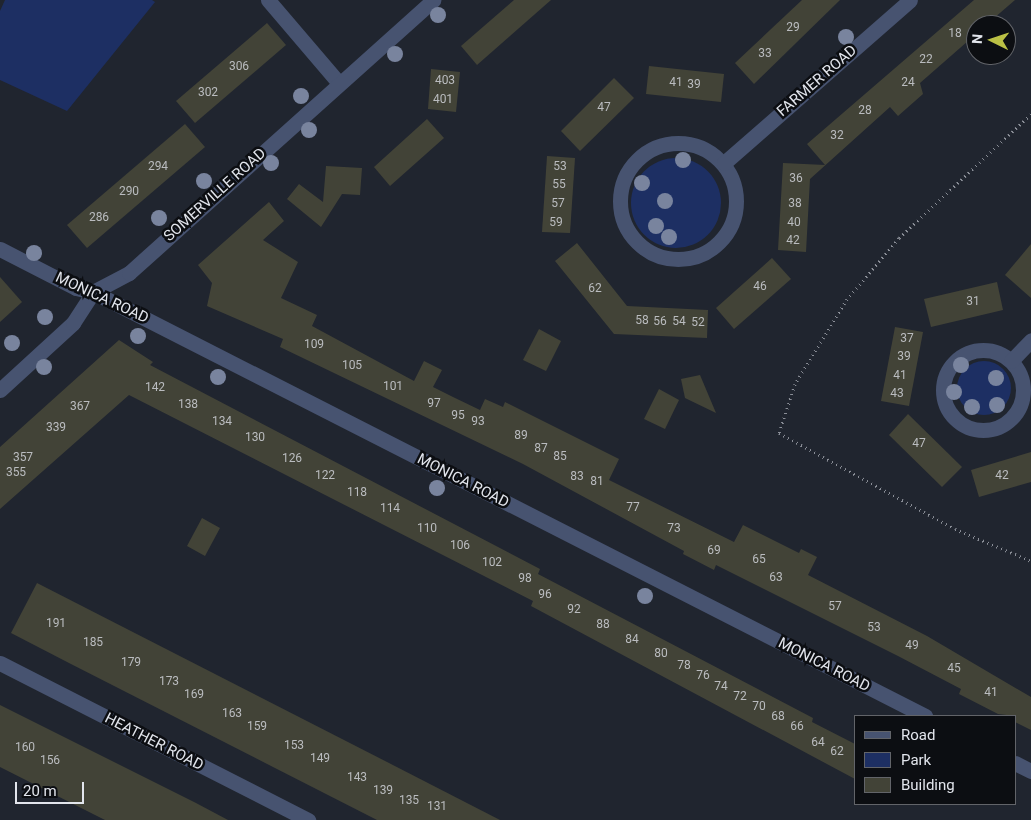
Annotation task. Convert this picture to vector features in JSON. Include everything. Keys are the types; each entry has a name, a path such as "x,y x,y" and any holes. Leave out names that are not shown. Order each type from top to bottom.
{"street":[{"path":"268,0 338,82"},
{"name":"SOMERVILLE ROAD","path":"0,390 73,323 93,292 129,273 338,82 433,0"},
{"name":"FARMER ROAD","path":"724,163 910,0"},
{"path":"680,142 704,147 724,163 735,184 737,209 728,232 711,250 688,259 664,258 642,248 626,229 619,205 623,180 642,155 656,146 680,142"},
{"name":"MONICA ROAD","path":"0,250 76,288 93,292 923,715"},
{"path":"1011,361 1031,340"},
{"path":"984,349 1011,361 1023,388 1014,415 988,430 960,423 943,399 947,370 963,355 984,349"},
{"name":"HEATHER ROAD","path":"0,663 308,820"},
{"path":"1016,764 1031,771"}],"path":[{"path":"1031,114 899,238 847,299 795,384 779,433 955,529 1031,561"}],"green space":[{"path":"5,0 152,0 155,2 67,111 0,80 0,11"},
{"path":"676,158 685,159 701,166 713,178 720,194 720,212 713,228 701,240 685,247 676,248 667,247 651,240 639,228 632,212 631,203 632,194 639,178 651,166 667,159"},
{"path":"984,361 994,363 1003,369 1009,378 1011,388 1009,398 1003,407 994,413 984,415 974,413 965,407 959,398 957,388 959,378 965,369 974,363"}],"building":[{"path":"514,0 551,0 477,65 461,46"},
{"path":"802,0 840,0 754,84 735,63"},
{"path":"974,0 1015,0 998,15 966,15 966,43 920,83 923,94 898,116 890,107 810,179 806,252 778,250 783,163 825,165 807,144"},
{"path":"267,23 286,45 195,123 176,101"},
{"path":"649,66 724,74 721,102 646,94"},
{"path":"431,69 460,72 456,112 428,109"},
{"path":"614,78 634,98 580,151 561,131"},
{"path":"427,119 444,138 390,186 374,167"},
{"path":"185,124 205,147 87,248 67,225"},
{"path":"547,156 575,158 570,233 542,232"},
{"path":"326,166 362,168 360,195 342,194 321,227 287,199 299,184 323,202"},
{"path":"269,202 284,221 263,240 298,262 281,298 317,315 312,326 414,381 424,361 442,370 433,387 480,410 485,399 503,407 505,402 619,459 609,480 734,542 743,525 799,553 801,549 817,557 808,575 927,636 1031,697 1031,730 1016,722 1016,715 998,714 959,694 961,689 898,656 716,565 714,570 683,554 684,551 523,464 280,347 283,339 207,306 212,283 198,265"},
{"path":"577,243 627,306 708,310 707,338 614,334 555,261"},
{"path":"1031,244 1031,298 1005,275"},
{"path":"772,258 791,279 734,329 716,308"},
{"path":"0,277 22,302 0,322"},
{"path":"997,282 1003,310 931,327 924,299"},
{"path":"895,327 923,332 909,406 881,401"},
{"path":"539,329 561,341 546,371 523,360"},
{"path":"119,340 153,362 150,365 540,569 538,574 813,718 812,722 854,743 854,778 531,606 533,601 129,395 0,509 0,447"},
{"path":"700,375 716,413 685,398 681,379"},
{"path":"659,389 679,400 665,429 644,419"},
{"path":"908,414 962,467 942,487 889,435"},
{"path":"1031,452 1031,482 979,497 971,470"},
{"path":"202,518 220,528 205,556 187,546"},
{"path":"37,583 500,820 377,820 69,663 11,633"},
{"path":"0,705 228,820 105,820 95,815 0,767"}]}
